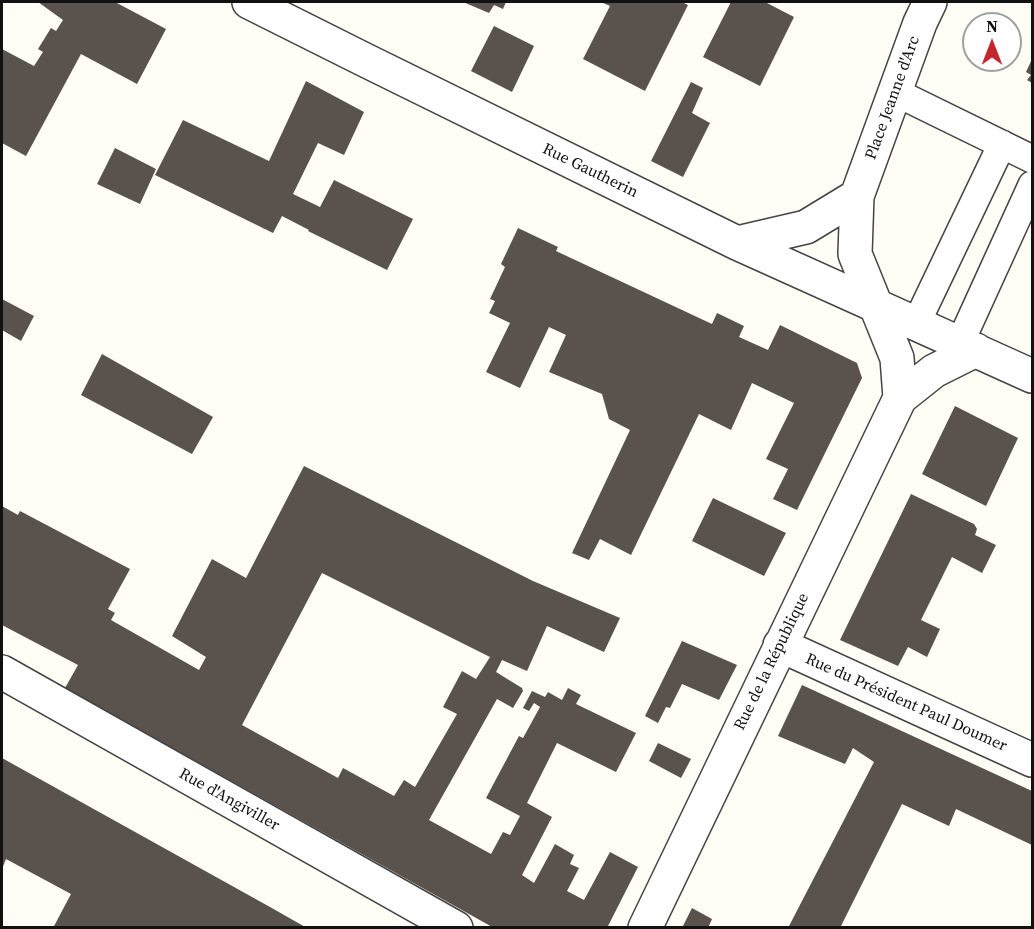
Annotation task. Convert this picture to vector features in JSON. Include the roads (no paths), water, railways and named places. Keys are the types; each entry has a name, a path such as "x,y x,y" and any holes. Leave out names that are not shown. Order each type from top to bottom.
{"street":[{"name":"Rue Gautherin","path":"249,2 737,243 1032,376"},
{"name":"Place Jeanne d'Arc","path":"877,306 855,254 858,196 930,2"},
{"path":"737,243 806,227 858,196"},
{"path":"877,306 897,358 900,398"},
{"name":"Rue de la République","path":"645,927 900,398 934,371 947,337"},
{"name":"Rue du Président Paul Doumer","path":"780,645 1032,760"},
{"name":"Rue d'Angiviller","path":"2,672 456,927"}],"lane":[{"path":"895,92 1032,159"},
{"path":"947,337 1002,144"},
{"path":"947,337 1032,185"}]}
